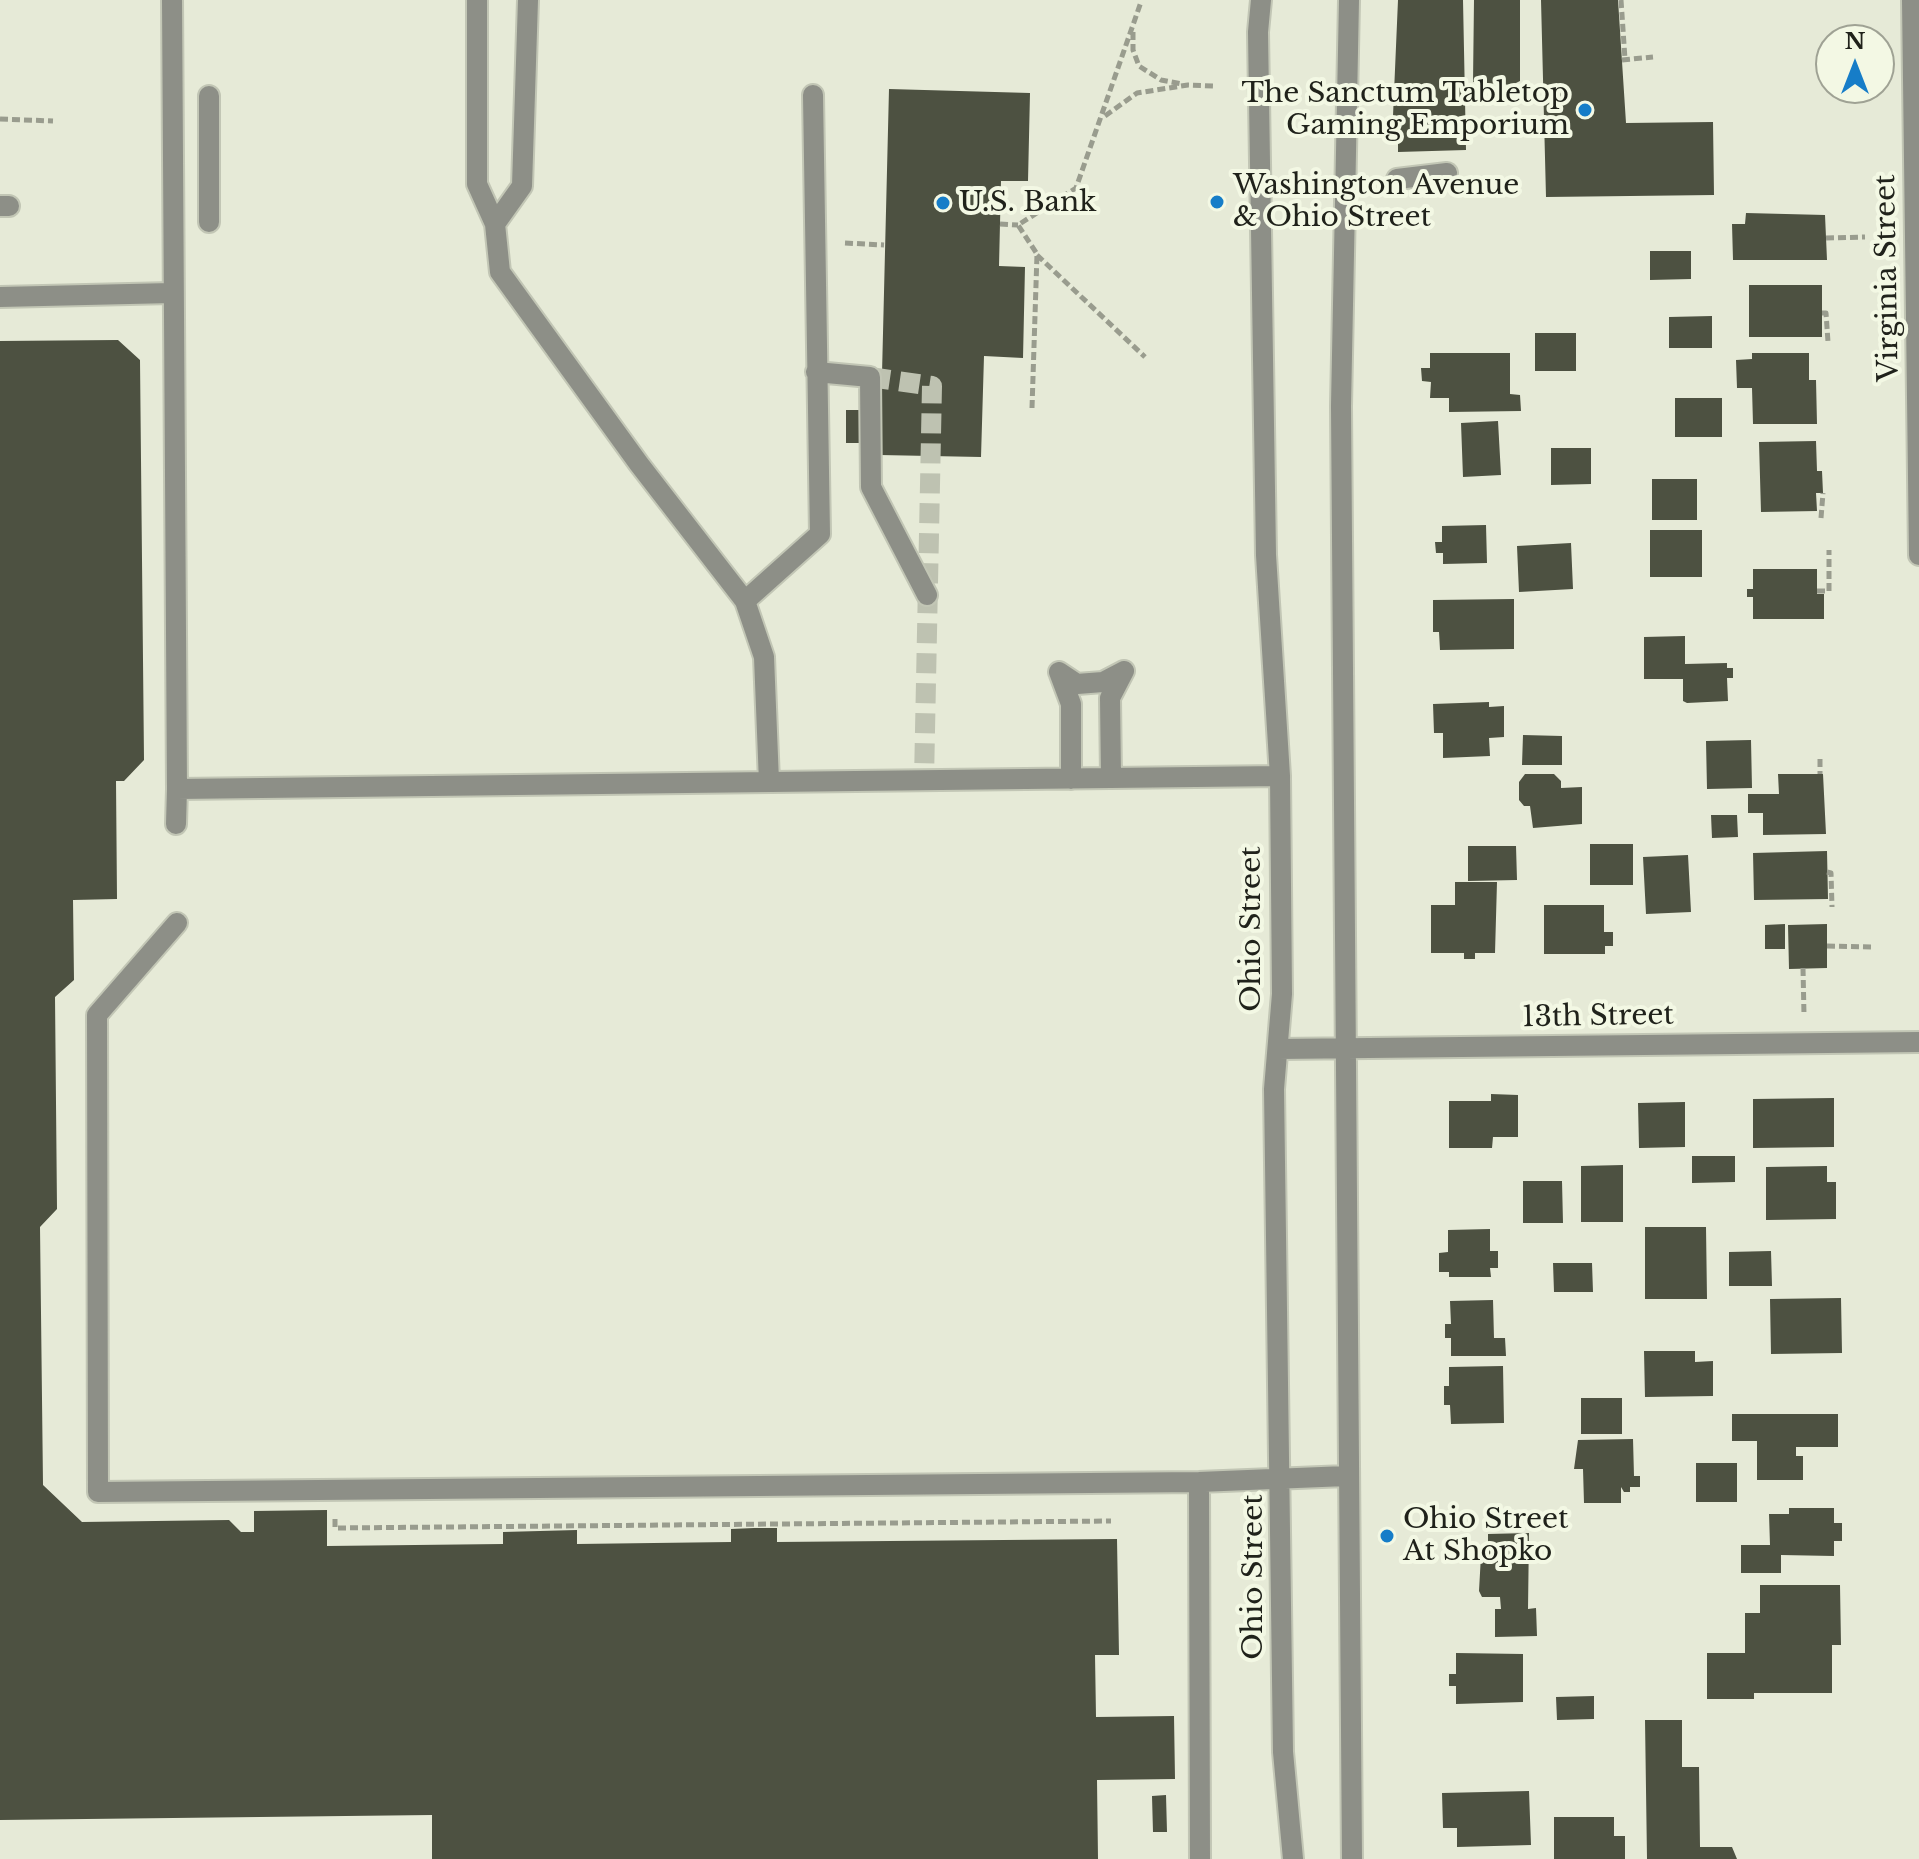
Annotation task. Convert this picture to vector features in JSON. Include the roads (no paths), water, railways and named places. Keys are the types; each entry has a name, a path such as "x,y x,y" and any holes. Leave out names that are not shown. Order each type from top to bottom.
{"street":[{"path":"172,0 176,824"},
{"path":"477,0 477,184 495,224 500,272 626,446 745,601 764,657 769,782"},
{"path":"495,224 522,186 528,0"},
{"name":"Ohio Street","path":"1261,0 1258,32 1266,555 1280,776 1282,994 1274,1089 1283,1752 1293,1859"},
{"path":"1349,0 1341,342 1346,1476 1352,1859"},
{"name":"Virginia Street","path":"1912,0 1919,555"},
{"path":"745,601 820,534 813,95"},
{"path":"171,203 209,213 209,96"},
{"path":"1397,179 1447,173"},
{"path":"0,297 172,293"},
{"path":"816,372 870,377 871,487 927,595"},
{"path":"1071,779 1071,704 1059,672 1077,684 1103,682 1124,671 1110,698 1111,778"},
{"path":"177,789 1280,776"},
{"path":"177,923 97,1015 98,1492 1199,1482 1346,1476"},
{"name":"13th Street","path":"1278,1049 1919,1042"},
{"path":"1199,1482 1200,1859"}],"tunnel":[{"path":"870,377 932,386 924,780"}],"place":[{"name":"The Sanctum Tabletop Gaming Emporium","path":"1585,110"},
{"name":"Washington Avenue & Ohio Street","path":"1217,202"},
{"name":"U.S. Bank","path":"943,203"},
{"name":"Ohio Street At Shopko","path":"1387,1536"}]}
